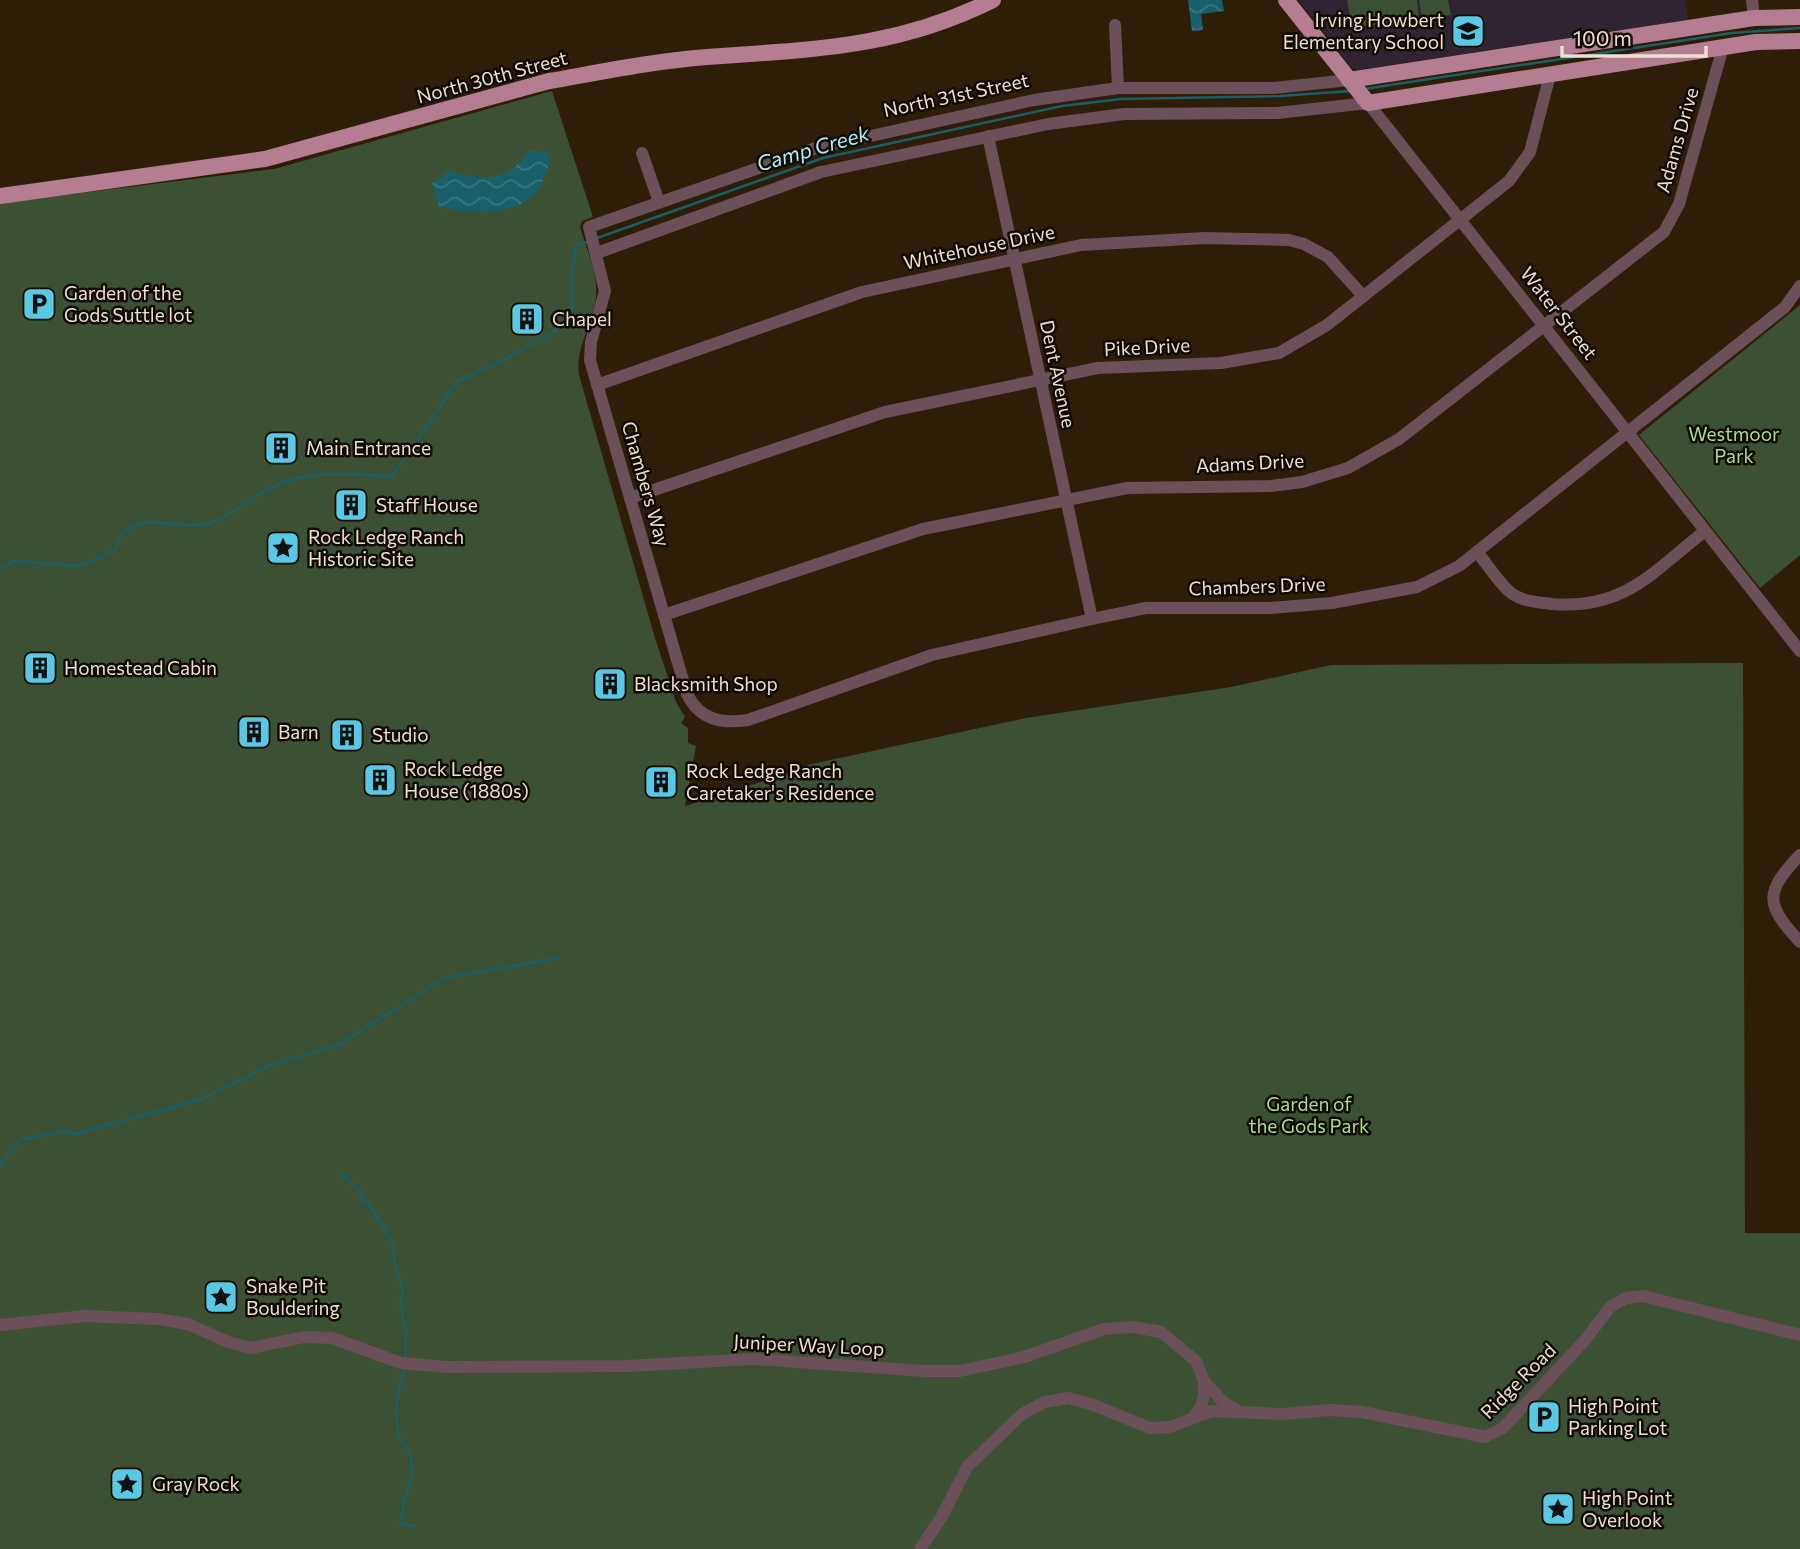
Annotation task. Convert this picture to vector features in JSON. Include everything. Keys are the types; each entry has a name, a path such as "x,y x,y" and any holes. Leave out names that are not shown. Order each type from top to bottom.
{"main road":[{"name":"North 30th Street","path":"0,196 265,159 548,81 677,60 856,46 916,32 993,0"},
{"name":"Water Street","path":"1286,0 1368,103"},
{"name":"North 31st Street","path":"1349,80 1754,18 1800,17"},
{"path":"1368,103 1723,47 1800,41"}],"street":[{"path":"1752,0 1754,18"},
{"path":"1115,25 1118,88"},
{"name":"Adams Drive","path":"664,615 794,574 906,534 1143,486 1270,485 1333,474 1365,461 1399,439 1669,225 1679,204 1723,47"},
{"name":"Pike Drive","path":"630,498 870,416 1040,379 1114,366 1222,363 1266,357 1305,340 1509,181 1525,162 1534,140 1550,75"},
{"name":"North 31st Street","path":"597,253 589,227 842,141 1034,100 1118,88 1274,88 1349,80"},
{"path":"597,253 821,172 988,136 1093,116 1296,113 1368,103"},
{"name":"Water Street","path":"1368,103 1800,651"},
{"name":"Dent Avenue","path":"988,136 1092,619"},
{"path":"642,153 659,202"},
{"name":"Whitehouse Drive","path":"597,385 862,292 1081,245 1125,241 1289,240 1328,257 1363,296"},
{"name":"Chambers Way","path":"597,253 605,291 590,350 597,385 688,694 705,724"},
{"name":"Chambers Drive","path":"705,724 748,720 932,655 1146,608 1278,608 1332,603 1424,584 1459,566 1477,552 1784,307 1800,286"},
{"path":"1477,552 1502,584 1516,596 1527,601 1584,605 1609,600 1628,592 1705,531"},
{"path":"1800,855 1779,878 1772,901 1777,916 1800,942"},
{"name":"Ridge Road","path":"1192,1418 1212,1411 1237,1410 1282,1414 1329,1410 1362,1412 1485,1437 1503,1428 1547,1377 1586,1339 1610,1307 1630,1296 1643,1296 1800,1335"},
{"name":"Juniper Way Loop","path":"0,1325 85,1316 158,1319 188,1324 251,1349 304,1337 332,1338 401,1363 446,1367 627,1366 754,1359 925,1371 960,1371 1024,1357 1104,1329 1133,1327 1161,1332 1180,1345 1196,1361 1204,1381"},
{"path":"1204,1381 1223,1402 1237,1410"},
{"path":"920,1549 941,1518 967,1467 1022,1414 1045,1402 1068,1398 1091,1404 1150,1428 1170,1427 1192,1418 1201,1407 1204,1381"}],"shaded area":[{"name":"Irving Howbert Elementary School","path":"1298,0 1685,0 1688,20 1357,70 1352,68"}],"green space":[{"path":"1347,0 1417,0 1419,20 1357,27 1351,21"},
{"path":"1419,0 1448,0 1451,15 1422,20"},
{"name":"Garden of the Gods Park","path":"552,91 593,217 582,221 580,227 593,270 596,296 580,354 579,375 655,638 676,702 685,717 681,723 688,728 688,743 696,746 685,806 796,771 798,767 1026,718 1231,687 1331,665 1743,663 1745,1233 1800,1233 1800,1549 0,1549 0,203 274,169"},
{"name":"Westmoor Park","path":"1800,305 1800,555 1760,588 1639,435"}],"water":[{"path":"1188,0 1222,0 1224,11 1201,14 1203,30 1192,31"},
{"path":"531,150 548,153 549,162 537,191 527,200 514,207 483,212 439,207 432,184 449,171 485,177 504,174 522,161"}],"waterway":[{"name":"Camp Creek","path":"1364,89 1732,33 1800,28"},
{"name":"Camp Creek","path":"597,238 823,158 1062,106 1121,99 1280,96 1351,91"},
{"name":"Camp Creek","path":"0,567 15,561 78,566 115,551 122,536 132,527 157,522 186,525 213,522 270,488 302,477 341,474 392,476 458,381 512,356 558,329 573,308 571,278 576,246 587,242"},
{"path":"0,1165 20,1140 65,1131 75,1134 202,1099 271,1065 340,1044 444,978 559,958"},
{"path":"341,1173 360,1191 361,1197 369,1204 394,1245 394,1260 403,1293 400,1302 406,1333 405,1358"},
{"path":"405,1370 399,1393 397,1419 399,1435 410,1456 412,1468 401,1524 415,1526"}],"place":[{"name":"Irving Howbert Elementary School","path":"1468,31"},
{"name":"Garden of the Gods Suttle lot","path":"39,304"},
{"name":"Chapel","path":"527,319"},
{"name":"Main Entrance","path":"281,448"},
{"name":"Staff House","path":"351,505"},
{"name":"Rock Ledge Ranch Historic Site","path":"283,548"},
{"name":"Homestead Cabin","path":"40,668"},
{"name":"Blacksmith Shop","path":"610,684"},
{"name":"Barn","path":"254,732"},
{"name":"Studio","path":"347,735"},
{"name":"Rock Ledge House (1880s)","path":"380,780"},
{"name":"Rock Ledge Ranch Caretaker's Residence","path":"661,782"},
{"name":"Snake Pit Bouldering","path":"221,1297"},
{"name":"High Point Parking Lot","path":"1544,1417"},
{"name":"Gray Rock","path":"127,1484"},
{"name":"High Point Overlook","path":"1558,1509"}]}
